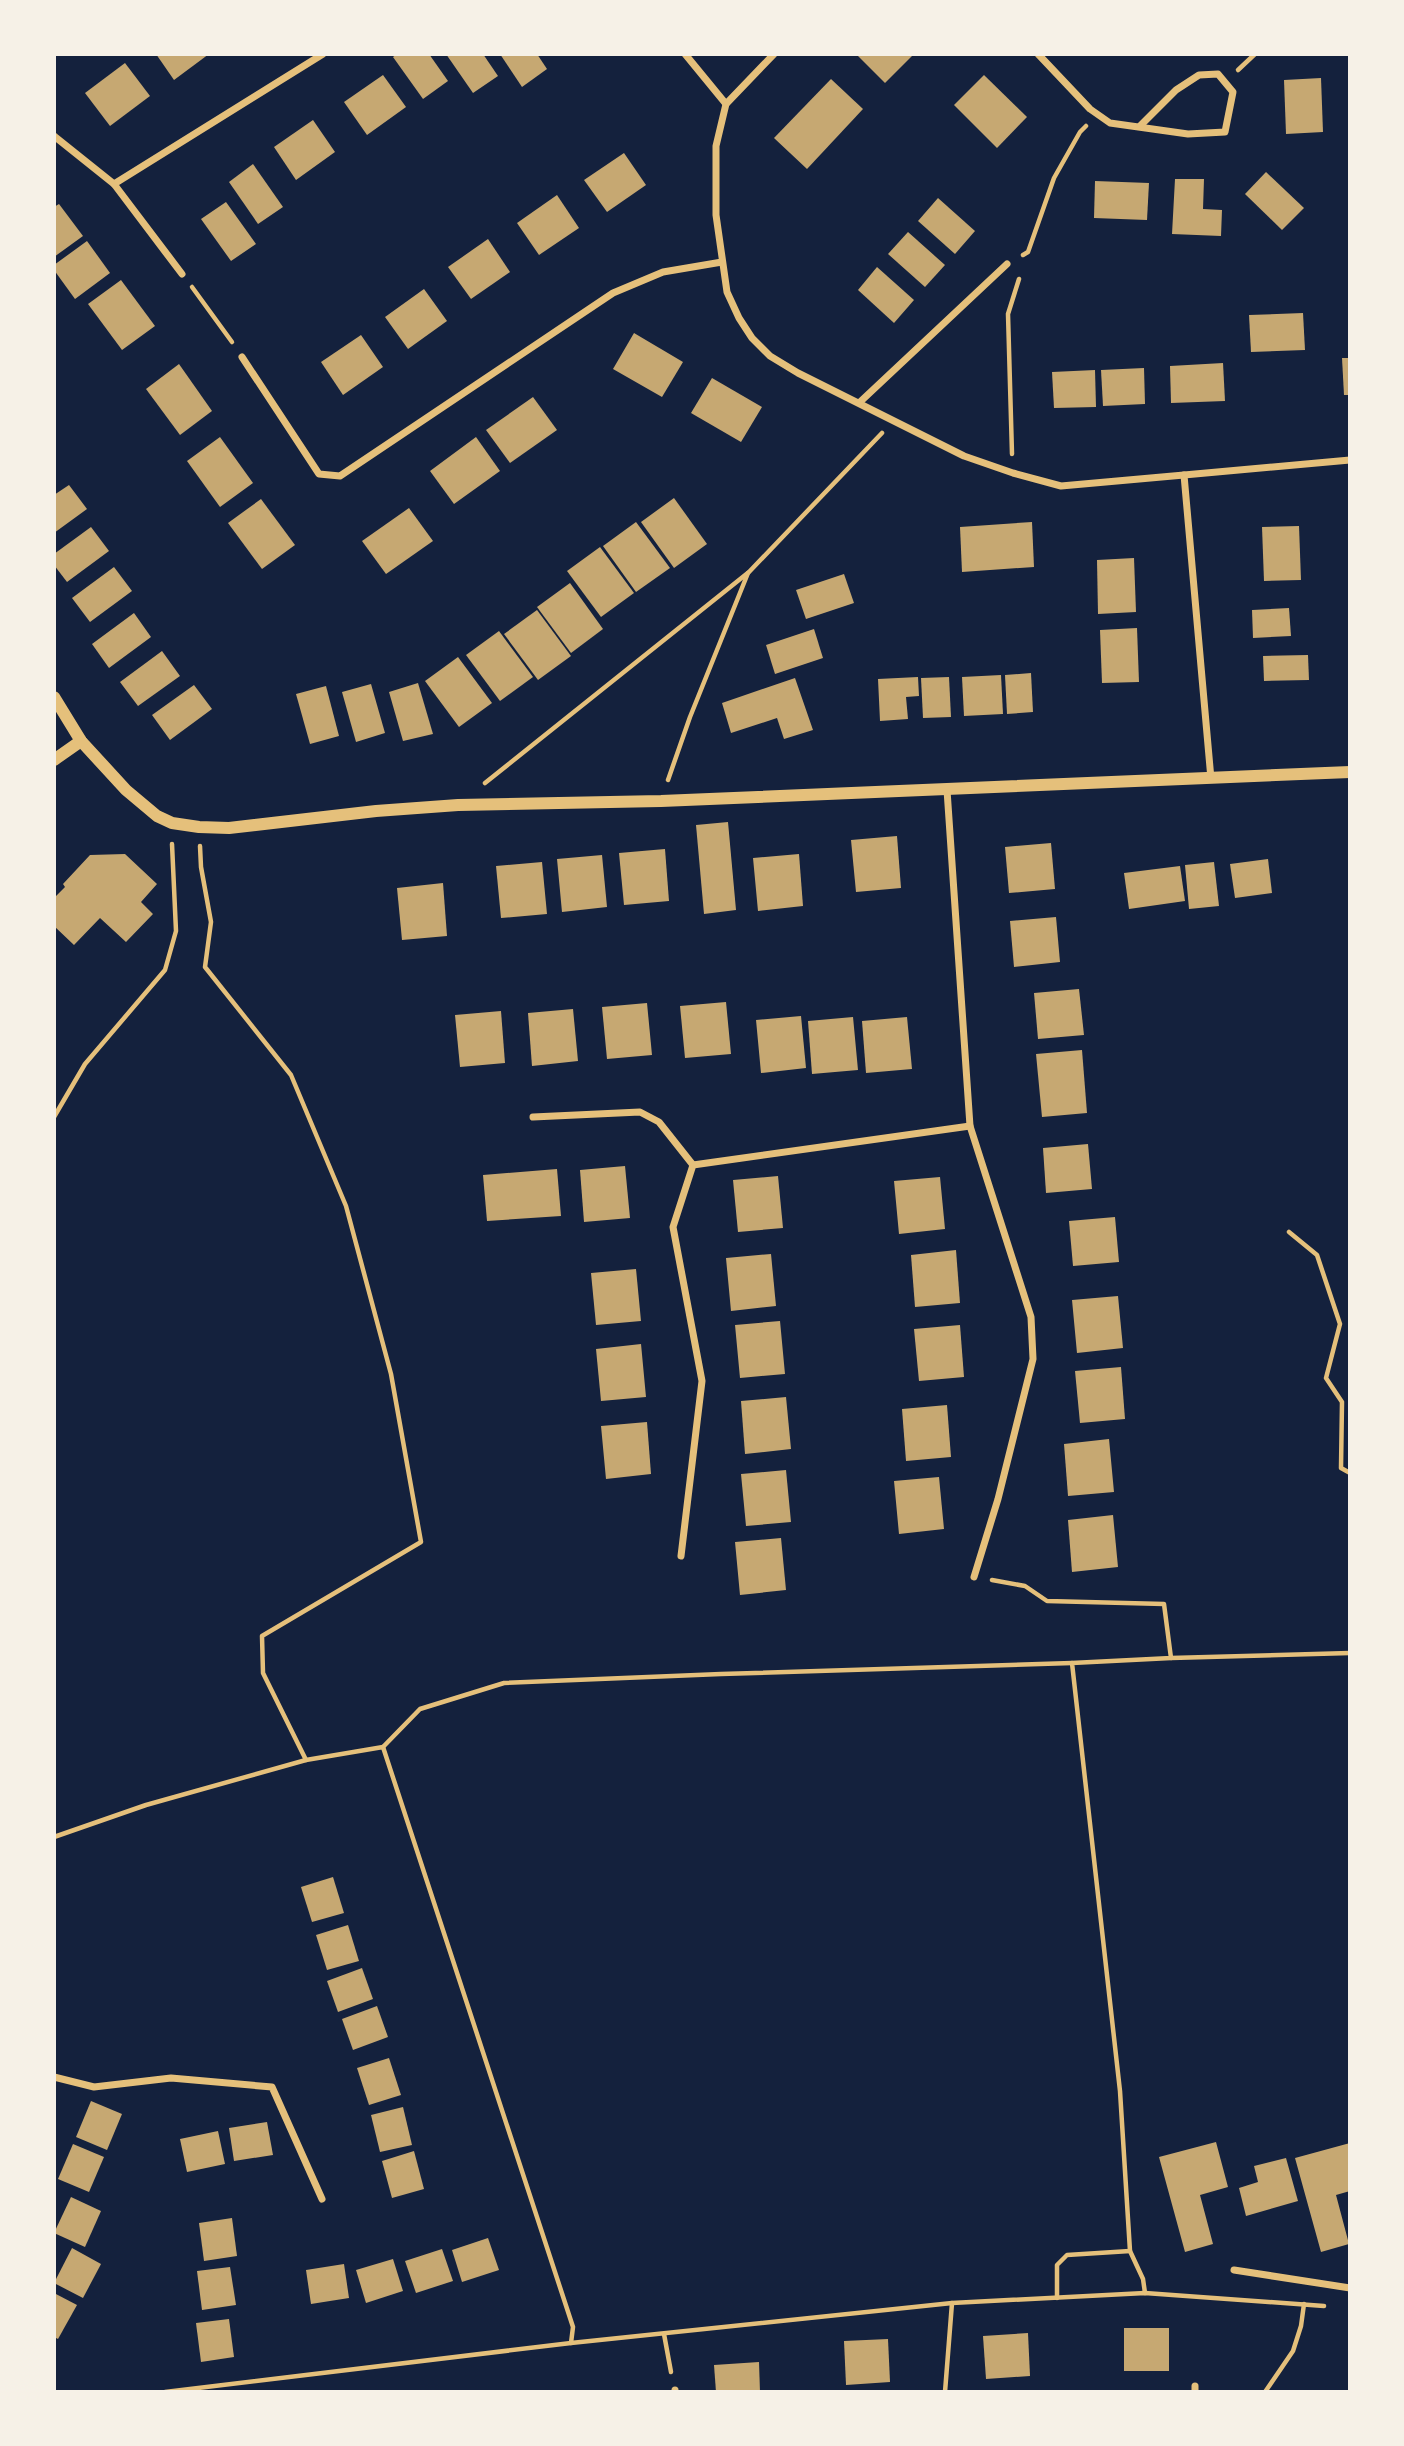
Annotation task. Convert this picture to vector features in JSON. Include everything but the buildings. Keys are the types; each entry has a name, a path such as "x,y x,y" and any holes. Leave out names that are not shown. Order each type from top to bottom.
{"street":[{"path":"114,184 323,54"},
{"path":"685,54 726,104"},
{"path":"774,54 726,104 716,146 716,215 727,292 752,338 770,356 798,373 964,456 1061,486 1350,460"},
{"path":"1038,54 1097,115 1110,123 1188,134 1226,132 1233,92 1218,74 1199,75 1176,90 1140,126"},
{"path":"54,136 114,184 183,274"},
{"path":"243,357 319,474 340,476 613,293 663,272 722,262"},
{"path":"860,402 1007,264"},
{"path":"1184,475 1211,779"},
{"path":"54,697 81,741 126,790 157,816 172,823 199,827 229,828 376,811 458,805 661,801 1350,772"},
{"path":"54,760 81,741"},
{"path":"947,790 970,1126 1031,1317 1032,1359 998,1499 974,1577"},
{"path":"533,1116 640,1112 659,1122 693,1165"},
{"path":"693,1165 970,1126"},
{"path":"681,1556 702,1381 673,1227 693,1165"},
{"path":"54,2077 94,2087 171,2078 272,2087 322,2199"},
{"path":"1234,2270 1350,2288"}],"path":[{"path":"1024,264 1054,178 1080,132 1097,115"},
{"path":"1007,264 1028,251"},
{"path":"183,274 243,357"},
{"path":"1013,473 1008,314 1020,277"},
{"path":"458,805 749,572 895,420"},
{"path":"661,801 690,717 749,572"},
{"path":"54,1117 85,1064 165,970 176,931 172,823"},
{"path":"199,827 201,867 211,922 205,967 291,1075 346,1206 391,1374 421,1542 262,1636 263,1673 306,1760"},
{"path":"1289,1232 1317,1255 1340,1324 1326,1378 1342,1402 1341,1468 1350,1473"},
{"path":"974,1577 1025,1586 1047,1601 1164,1604 1171,1657"},
{"path":"54,1837 145,1805 306,1760 383,1747 420,1709 504,1683 1072,1663 1171,1657 1350,1653"},
{"path":"1072,1663 1120,2091 1130,2251 1143,2279 1145,2293"},
{"path":"383,1747 573,2327 571,2343"},
{"path":"1056,2298 1057,2265 1068,2255 1130,2251"},
{"path":"165,2392 571,2343 952,2303 1145,2293 1327,2306"},
{"path":"945,2392 952,2303"},
{"path":"1265,2392 1293,2351 1304,2304"},
{"path":"664,2334 675,2391"}]}
